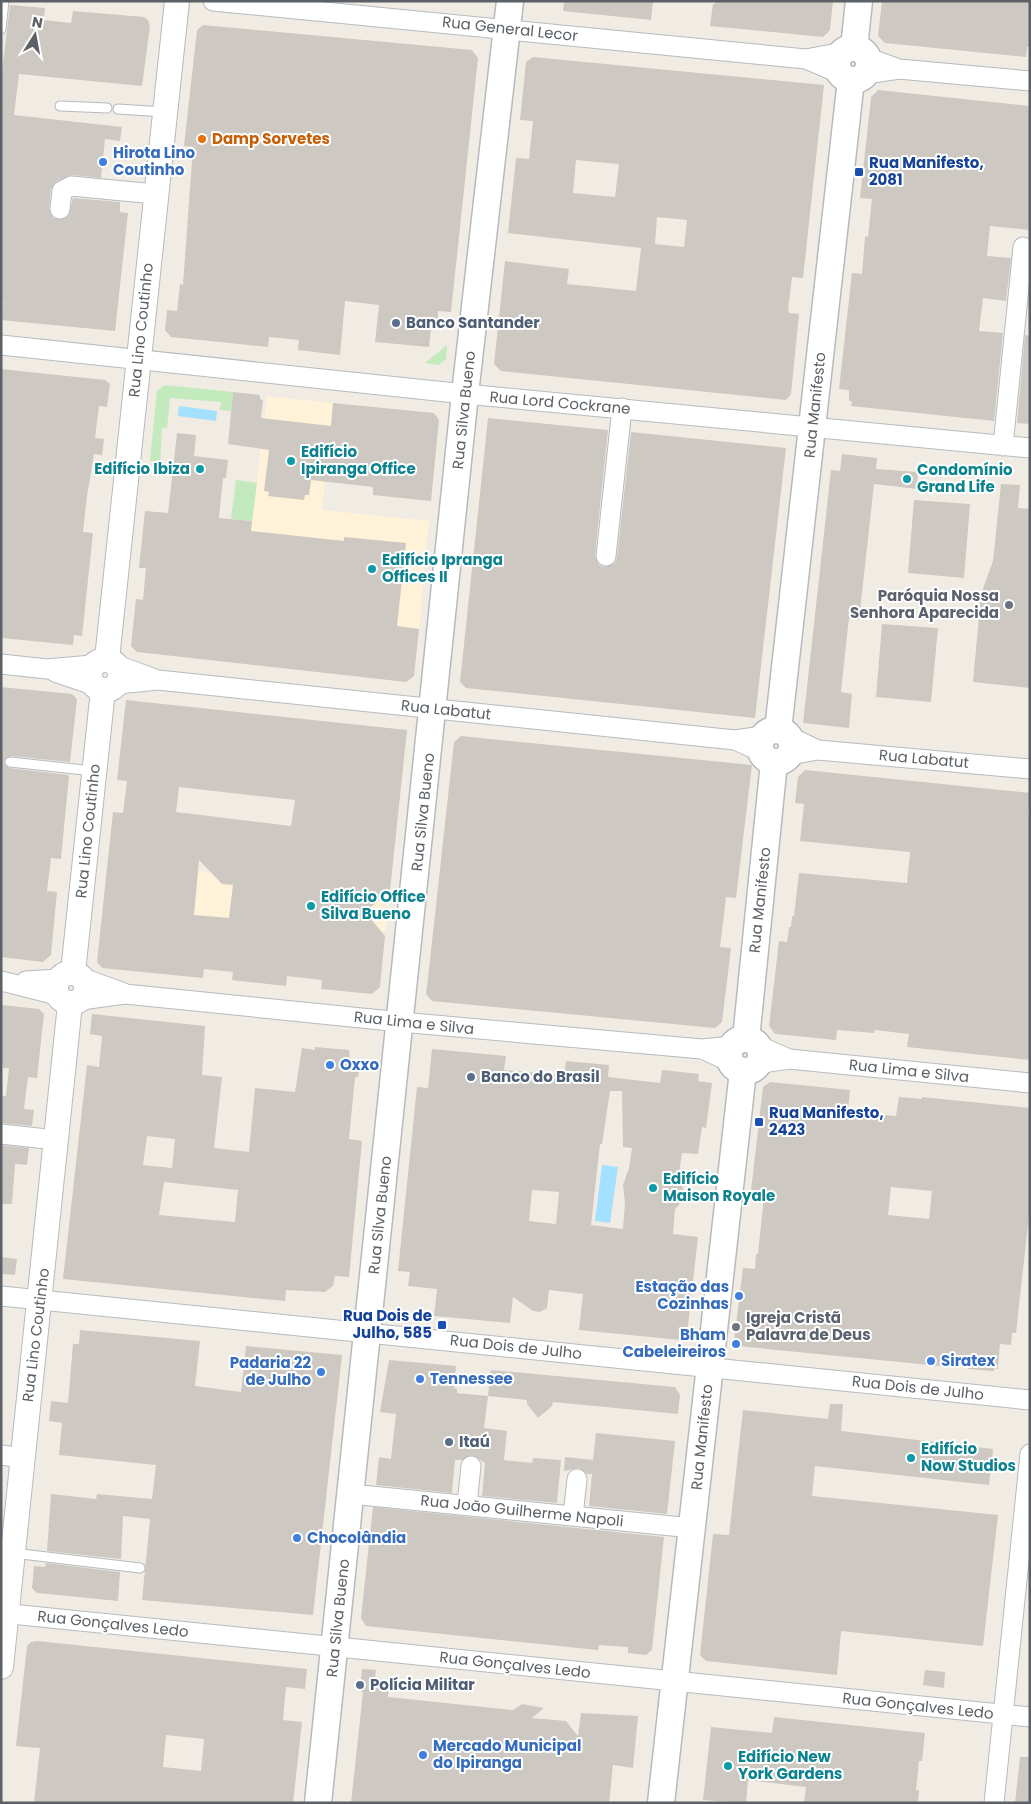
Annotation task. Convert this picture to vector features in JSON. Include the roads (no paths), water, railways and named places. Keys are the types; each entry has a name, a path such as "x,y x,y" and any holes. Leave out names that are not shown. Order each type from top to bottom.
{"main road":[{"name":"Rua Silva Bueno","path":"318,1803 434,708 465,394 510,1"},
{"name":"Rua Manifesto","path":"661,1803 744,1055 776,745 854,64 859,1"}],"street":[{"name":"Rua Lino Coutinho","path":"1,1667 4,1613 12,1553 12,1457 40,1300 70,988 95,771 176,1"},
{"name":"Rua General Lecor","path":"213,1 1030,81"},
{"path":"60,208 62,191 71,186 155,194"},
{"path":"1003,446 1023,246"},
{"name":"Rua Lord Cockrane","path":"1,345 465,394 1030,448"},
{"path":"606,556 622,408"},
{"name":"Rua Labatut","path":"1,664 434,708 818,750 1030,769"},
{"name":"Rua Lima e Silva","path":"7,981 401,1022 702,1049 744,1055 1030,1083"},
{"path":"1,1134 56,1140"},
{"name":"Rua Dois de Julho","path":"1,1296 710,1366 1030,1400"},
{"path":"994,1803 1030,1454"},
{"path":"467,1505 471,1466"},
{"path":"573,1516 577,1479"},
{"name":"Rua João Guilherme Napoli","path":"351,1494 692,1528"},
{"name":"Rua Gonçalves Ledo","path":"4,1613 1030,1717"}],"lane":[{"path":"1,29 4,1"},
{"path":"60,106 107,108"},
{"path":"118,109 164,112"},
{"path":"10,762 95,771"},
{"path":"12,1553 140,1568"}],"water":[{"path":"179,406 217,411 216,421 178,416"},
{"path":"602,1165 618,1167 610,1223 595,1221"}],"place":[{"name":"Damp Sorvetes","path":"202,139"},
{"name":"Hirota Lino Coutinho","path":"103,162"},
{"name":"Rua Manifesto, 2081","path":"859,172"},
{"name":"Banco Santander","path":"396,323"},
{"name":"Edifício Ipiranga Office","path":"291,461"},
{"name":"Edifício Ibiza","path":"200,469"},
{"name":"Condomínio Grand Life","path":"907,479"},
{"name":"Edifício Ipranga Offices II","path":"372,569"},
{"name":"Paróquia Nossa Senhora Aparecida","path":"1009,605"},
{"name":"Edifício Office Silva Bueno","path":"311,906"},
{"name":"Oxxo","path":"330,1065"},
{"name":"Banco do Brasil","path":"471,1077"},
{"name":"Rua Manifesto, 2423","path":"759,1122"},
{"name":"Edifício Maison Royale","path":"653,1188"},
{"name":"Estação das Cozinhas","path":"739,1296"},
{"name":"Rua Dois de Julho, 585","path":"442,1325"},
{"name":"Igreja Cristã Palavra de Deus","path":"736,1327"},
{"name":"Bham Cabeleireiros","path":"736,1344"},
{"name":"Siratex","path":"931,1361"},
{"name":"Padaria 22 de Julho","path":"321,1372"},
{"name":"Tennessee","path":"420,1379"},
{"name":"Itaú","path":"449,1442"},
{"name":"Edifício Now Studios","path":"911,1458"},
{"name":"Chocolândia","path":"297,1538"},
{"name":"Polícia Militar","path":"360,1685"},
{"name":"Mercado Municipal do Ipiranga","path":"423,1755"},
{"name":"Edifício New York Gardens","path":"728,1766"}]}
